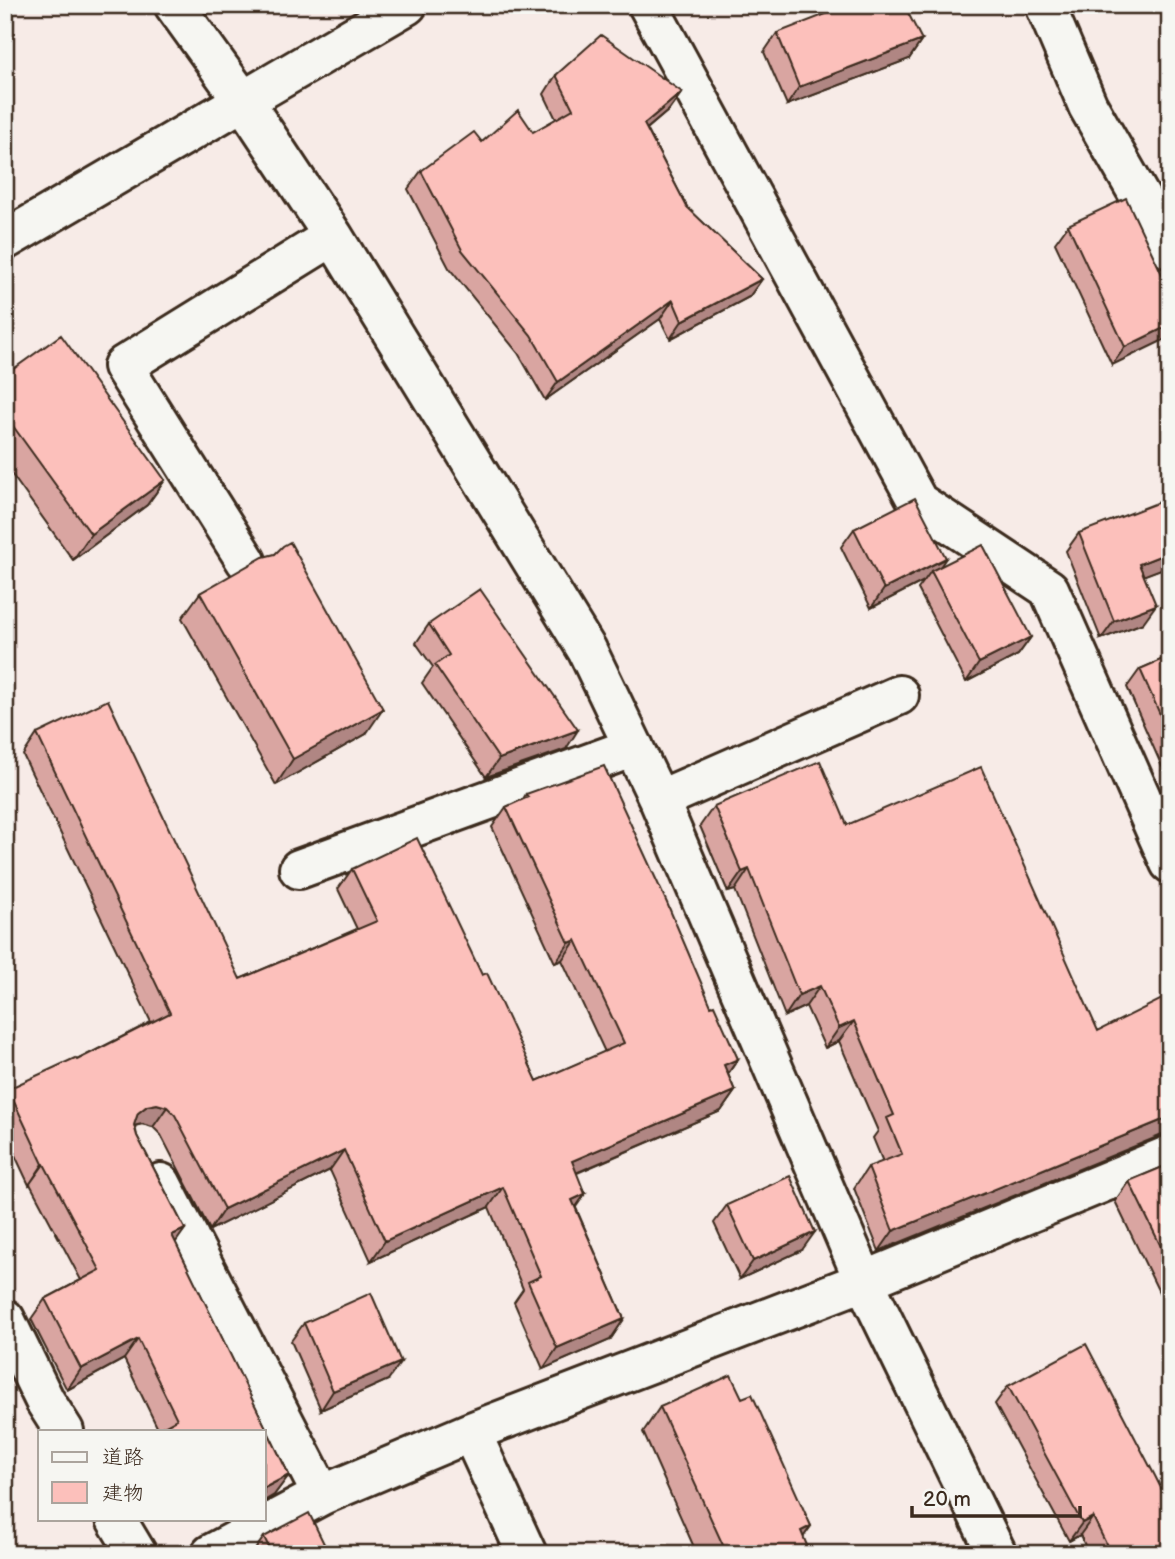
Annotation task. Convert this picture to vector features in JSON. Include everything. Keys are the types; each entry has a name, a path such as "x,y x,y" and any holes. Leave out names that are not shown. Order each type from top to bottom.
{"street":[{"path":"174,5 244,102 333,236 587,650 659,800 864,1281 997,1554"},
{"path":"5,240 407,5"},
{"path":"648,5 918,502 1049,589 1170,863"},
{"path":"1045,5 1088,106 1170,249"},
{"path":"246,561 123,366 333,236"},
{"path":"659,800 899,695"},
{"path":"299,869 634,747"},
{"path":"211,1554 322,1495 471,1432 864,1281 1170,1155"},
{"path":"148,1158 322,1495"},
{"path":"5,1318 63,1430"},
{"path":"471,1432 527,1554"},
{"path":"117,1520 137,1554"}],"building":[{"path":"849,5 904,5 922,40 799,87 777,33"},
{"path":"601,35 682,92 644,124 687,207 762,279 682,321 673,300 558,382 531,335 462,250 421,171 474,132 482,142 518,110 533,132 573,109 556,75"},
{"path":"1126,198 1170,291 1170,325 1125,347 1068,225"},
{"path":"61,335 165,480 91,534 5,415 5,375"},
{"path":"915,498 946,558 884,589 854,529"},
{"path":"1162,501 1170,519 1170,552 1139,564 1156,605 1114,621 1079,533"},
{"path":"290,542 383,709 293,759 200,593 263,557 275,554"},
{"path":"983,545 1031,637 979,663 931,571"},
{"path":"480,589 578,730 499,759 435,665 449,655 429,624"},
{"path":"1170,656 1170,737 1140,669"},
{"path":"108,700 240,979 377,921 352,869 417,838 482,975 487,973 537,1081 624,1043 576,940 569,943 506,807 528,797 526,794 604,766 711,1006 714,1005 738,1059 724,1065 735,1091 572,1161 585,1194 572,1200 624,1319 557,1348 528,1282 541,1276 503,1187 385,1241 344,1150 224,1209 175,1115 167,1107 157,1104 147,1106 138,1113 134,1125 137,1136 185,1229 172,1235 289,1475 266,1487 266,1430 164,1430 162,1427 177,1419 138,1339 81,1369 45,1299 100,1270 43,1164 8,1089 75,1058 77,1060 170,1013 37,734"},
{"path":"820,761 847,825 981,767 1098,1031 1170,995 1170,1117 893,1231 868,1167 902,1154 887,1118 894,1115 854,1021 839,1028 820,986 799,995 749,869 742,872 714,806"},
{"path":"1170,1164 1170,1265 1129,1181"},
{"path":"790,1176 815,1232 753,1261 727,1205"},
{"path":"371,1293 401,1362 333,1391 304,1323"},
{"path":"1086,1344 1170,1506 1170,1554 1111,1554 1093,1517 1082,1523 1008,1386"},
{"path":"731,1375 742,1398 752,1394 811,1526 801,1531 808,1548 796,1554 727,1554 660,1407"},
{"path":"309,1513 329,1554 272,1554 264,1537"},
{"path":"497,1547 500,1554 481,1554"}]}
